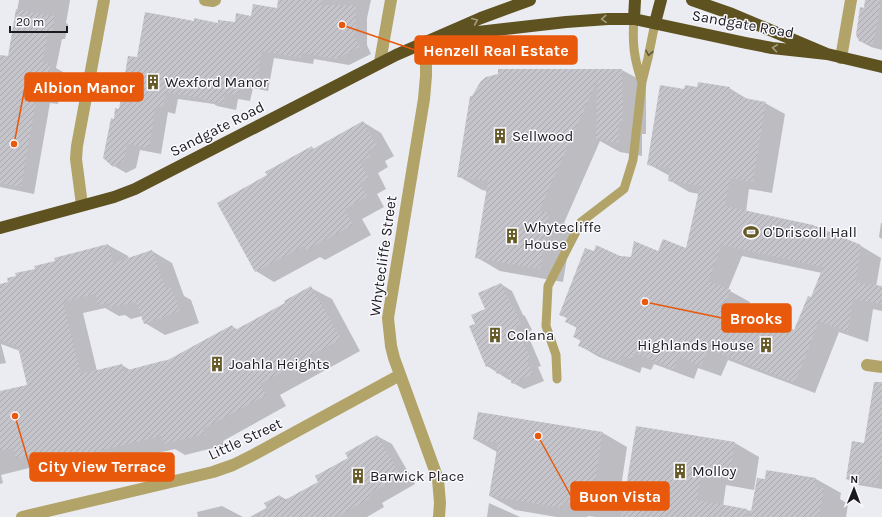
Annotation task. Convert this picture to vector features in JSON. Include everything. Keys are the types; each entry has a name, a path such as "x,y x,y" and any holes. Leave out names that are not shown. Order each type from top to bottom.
{"highway":[{"name":"Sandgate Road","path":"0,228 114,197 142,186 380,62 481,18 530,0"},
{"path":"634,19 635,0"},
{"path":"655,23 661,0"},
{"name":"Sandgate Road","path":"692,0 732,14 827,54 882,67"},
{"name":"Sandgate Road","path":"439,36 566,22 634,19 772,48 827,54"}],"street":[{"path":"82,205 76,159 77,146 104,0"},
{"path":"205,0 215,0"},
{"path":"380,62 391,0"},
{"path":"842,58 851,0"},
{"name":"Whytecliffe Street","path":"426,41 426,76 424,99 388,318 391,346 400,375 438,479 440,502 438,517"},
{"path":"867,365 882,367"},
{"name":"Little Street","path":"22,517 213,472 233,465 309,426 400,375"}],"lane":[{"path":"634,19 633,51 642,82"},
{"path":"557,379 556,355 546,326 548,286 581,222 624,189 633,160 642,82 655,23"}],"building":[{"path":"278,0 322,0 321,5 356,5 355,38 360,47 336,59 302,53 301,58 262,51 256,85 241,82 238,95 225,93 224,104 166,92 163,107 156,106 149,148 127,144 124,161 113,167 103,158 111,118 114,119 115,108 119,109 128,56 137,57 145,12 194,21 194,18 218,23 218,20 235,22 236,13 251,16 253,4 277,8"},
{"path":"865,0 881,0 873,45 859,41 856,35 860,7 864,8"},
{"path":"16,9 55,16 52,32 48,32 43,62 51,64 45,97 37,96 21,187 0,183 0,55 8,56"},
{"name":"Sellwood","path":"498,69 622,69 623,121 619,121 619,143 596,139 597,81 539,211 549,213 540,269 475,258 488,181 457,177 470,96 472,96 481,81 486,77 498,74"},
{"path":"698,82 730,87 729,92 739,94 739,97 766,102 753,182 730,178 725,206 813,225 861,245 856,282 882,286 882,304 853,299 848,332 819,321 795,383 708,349 701,366 678,357 674,369 634,353 631,360 622,356 620,362 578,346 581,340 573,337 577,327 565,322 567,318 559,315 585,248 594,251 596,245 620,256 631,257 634,241 658,251 663,239 686,248 700,186 668,181 670,168 647,165 660,85 684,89 685,85 697,87","holes":["722,245 823,267 811,297 808,296 794,330 725,303 731,290 708,281"]},
{"path":"363,121 377,146 367,151 371,157 360,162 369,178 360,183 367,196 345,209 353,225 306,250 304,246 255,272 217,203 267,175 265,172 312,146 313,149"},
{"path":"108,244 113,263 152,250 166,289 171,287 180,311 144,324 136,302 110,308 109,303 98,305 95,294 63,302 81,374 122,364 124,371 166,361 232,325 235,330 285,303 284,301 311,286 341,339 260,384 266,395 203,429 205,434 164,444 162,436 94,452 91,456 81,458 76,462 66,465 63,469 53,468 48,460 46,451 16,458 13,448 0,451 0,391 27,385 18,347 0,340 0,284 8,282 7,278 16,276 15,273 35,269 34,266 55,261 54,258"},
{"name":"Colana","path":"501,283 521,324 516,326 531,359 527,361 533,374 512,384 506,370 497,374 492,364 486,367 469,326 475,324 471,315 485,309 478,293"},
{"path":"874,382 882,382 882,458 878,485 846,479 852,441 864,443"},
{"path":"478,412 603,432 595,482 626,487 636,426 735,442 729,476 702,472 697,500 747,509 746,517 621,517 622,512 563,502 562,508 489,496 498,443 473,439"},
{"name":"Barwick Place","path":"377,435 401,476 368,494 370,498 337,517 254,517 268,510 264,503 280,495 283,501 318,482 315,476 348,458 345,453"},
{"path":"766,470 816,478 815,487 824,488 819,517 750,517 757,478 765,479"}],"place":[{"name":"Henzell Real Estate","path":"342,25"},
{"name":"Wexford Manor","path":"153,82"},
{"name":"Sellwood","path":"500,136"},
{"name":"Albion Manor","path":"14,144"},
{"name":"O'Driscoll Hall","path":"751,232"},
{"name":"Whytecliffe House","path":"512,236"},
{"name":"Brooks","path":"645,302"},
{"name":"Colana","path":"495,335"},
{"name":"Highlands House","path":"766,345"},
{"name":"Joahla Heights","path":"217,364"},
{"name":"City View Terrace","path":"15,416"},
{"name":"Buon Vista","path":"538,436"},
{"name":"Molloy","path":"680,471"},
{"name":"Barwick Place","path":"358,476"}]}
